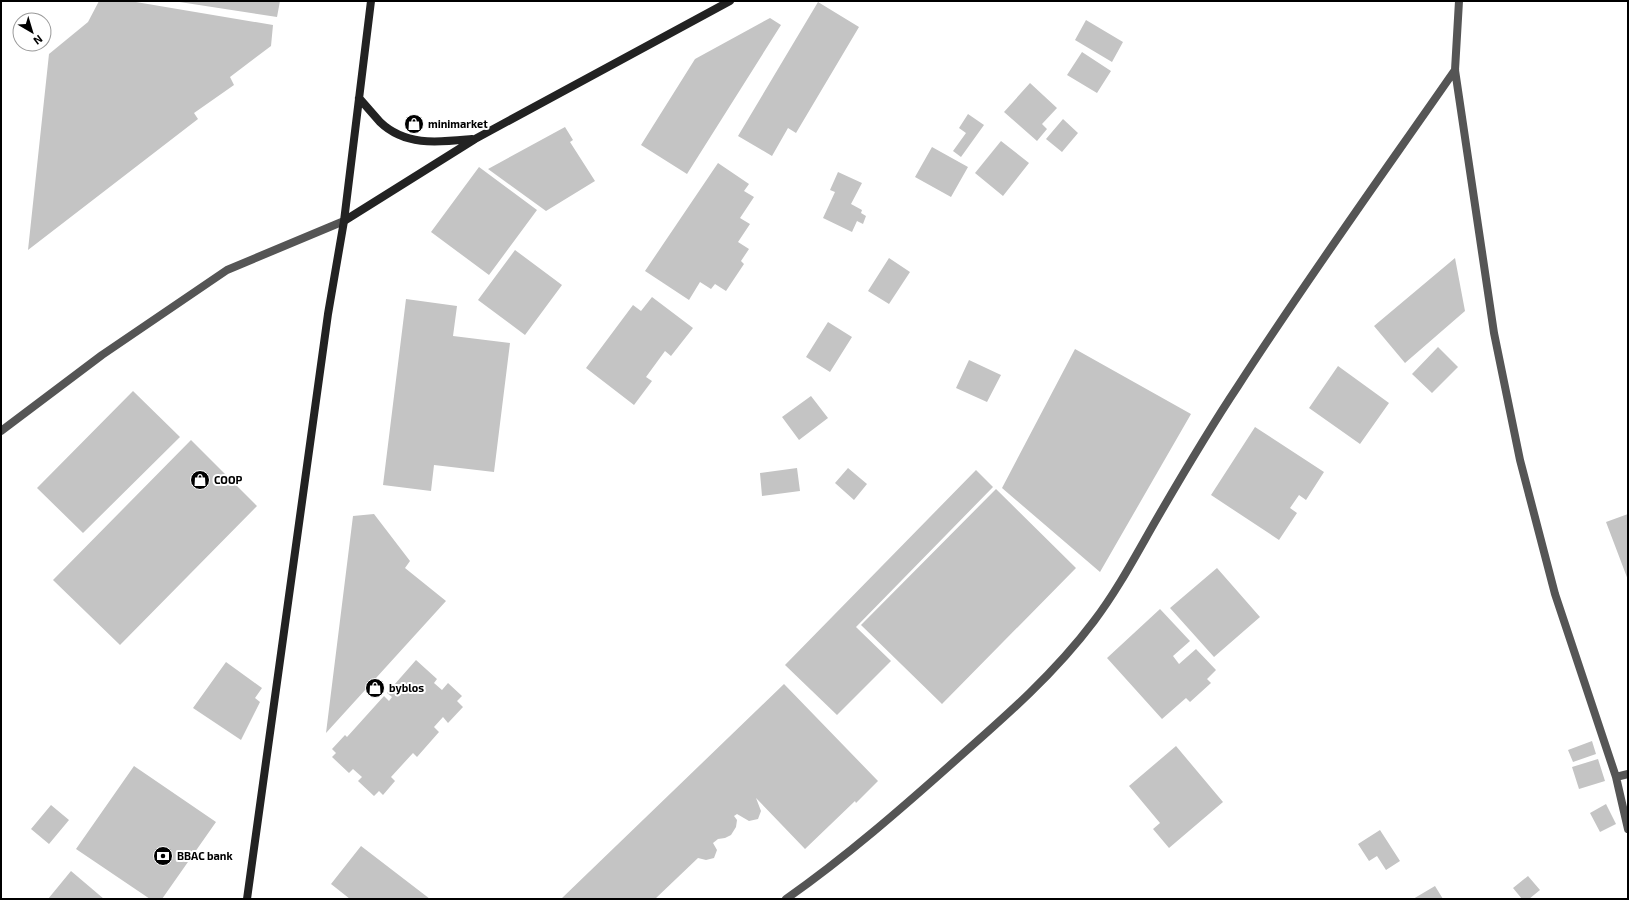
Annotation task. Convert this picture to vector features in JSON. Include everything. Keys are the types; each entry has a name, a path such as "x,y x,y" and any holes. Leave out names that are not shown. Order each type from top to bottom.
{"main road":[{"path":"247,899 328,314 344,220 371,1"},
{"path":"344,220 475,139 730,1"},
{"path":"359,98 381,123 403,137 433,143 475,139"}],"street":[{"path":"1461,3 1455,70 1494,333 1520,460 1555,594 1616,777 1628,829"},
{"path":"786,899 813,880 929,784 1012,711 1060,662 1095,621 1134,562 1159,516 1237,387 1366,197 1455,70"},
{"path":"1,431 102,354 227,270 344,220"},
{"path":"1616,777 1628,774"}],"building":[{"path":"99,1 130,1 273,25 271,46 230,77 234,85 194,113 198,119 28,250 49,54 88,22"},
{"path":"173,1 280,1 277,17"},
{"path":"818,2 859,27 796,133 788,128 772,156 738,136"},
{"path":"770,18 781,25 687,174 641,145 695,59"},
{"path":"1086,20 1123,42 1112,62 1075,40"},
{"path":"1082,52 1111,71 1097,93 1067,75"},
{"path":"1030,83 1057,108 1042,124 1047,129 1037,141 1004,112"},
{"path":"968,114 984,125 961,157 953,151 966,133 959,128"},
{"path":"1063,119 1078,133 1062,152 1046,139"},
{"path":"565,127 573,140 570,142 595,181 546,211 488,169"},
{"path":"1001,141 1029,163 1003,196 975,173"},
{"path":"932,147 968,167 951,197 915,177"},
{"path":"718,163 749,184 744,191 754,197 740,218 750,224 738,242 749,249 741,261 744,264 726,291 715,284 711,289 700,282 689,300 645,271"},
{"path":"479,167 537,210 489,275 431,232"},
{"path":"838,172 862,183 851,204 862,210 861,213 866,216 863,224 857,221 852,232 823,218 835,192 830,190"},
{"path":"515,250 562,285 525,335 478,300"},
{"path":"889,258 910,272 889,304 868,291"},
{"path":"1455,258 1465,311 1405,363 1374,326"},
{"path":"652,297 693,328 671,356 665,351 646,377 652,381 634,405 586,368 633,305 641,311"},
{"path":"406,299 457,306 453,336 510,343 494,472 434,465 431,491 383,485"},
{"path":"828,322 852,337 830,372 806,357"},
{"path":"1438,347 1458,367 1432,393 1412,374"},
{"path":"1075,349 1191,414 1100,572 1002,488"},
{"path":"969,360 1001,375 987,402 956,388"},
{"path":"1338,366 1389,403 1360,444 1309,408"},
{"path":"133,391 180,437 83,533 37,488"},
{"path":"811,396 828,418 799,440 782,417"},
{"path":"1255,427 1324,472 1306,500 1299,495 1290,508 1297,513 1279,540 1211,495"},
{"path":"191,440 257,506 120,645 53,580"},
{"path":"797,468 800,491 762,496 760,473"},
{"path":"848,468 867,484 854,500 835,483"},
{"path":"976,470 993,487 856,627 891,661 837,715 785,665"},
{"path":"996,489 1076,568 942,704 861,625"},
{"path":"374,514 410,561 405,568 446,601 326,733 353,516"},
{"path":"1628,514 1628,580 1606,522"},
{"path":"1217,568 1260,617 1214,657 1170,608"},
{"path":"1160,609 1190,641 1173,656 1179,664 1196,649 1216,670 1207,679 1211,683 1190,702 1186,698 1162,719 1107,658"},
{"path":"416,660 437,679 434,683 442,690 448,683 462,696 457,701 463,707 448,723 443,717 434,727 439,732 417,757 413,753 391,777 395,781 383,795 379,791 374,796 358,781 362,777 353,769 349,773 332,757 336,753 332,749 345,735 347,737 384,696 389,701 392,697 387,693"},
{"path":"226,662 262,688 255,698 260,702 241,740 193,708"},
{"path":"784,684 878,781 856,803 855,801 805,849 756,798 761,811 758,819 749,821 737,814 734,816 737,820 736,827 731,835 718,839 713,843 717,850 714,858 706,860 698,858 655,899 561,899"},
{"path":"1592,741 1596,754 1573,762 1568,750"},
{"path":"1176,746 1223,802 1169,848 1153,829 1160,823 1129,786"},
{"path":"1598,759 1605,781 1579,789 1572,767"},
{"path":"134,766 216,822 162,899 150,899 76,849"},
{"path":"1606,804 1616,824 1600,832 1590,813"},
{"path":"51,805 69,820 49,844 31,829"},
{"path":"1380,830 1400,861 1386,870 1377,856 1369,861 1358,844"},
{"path":"361,846 430,899 350,899 331,884"},
{"path":"71,871 104,899 48,899"},
{"path":"1528,876 1540,890 1529,899 1522,899 1513,888"},
{"path":"1435,886 1443,899 1413,899"}],"place":[{"name":"minimarket","path":"414,124"},
{"name":"COOP","path":"200,480"},
{"name":"byblos","path":"375,688"},
{"name":"BBAC bank","path":"163,856"}]}
